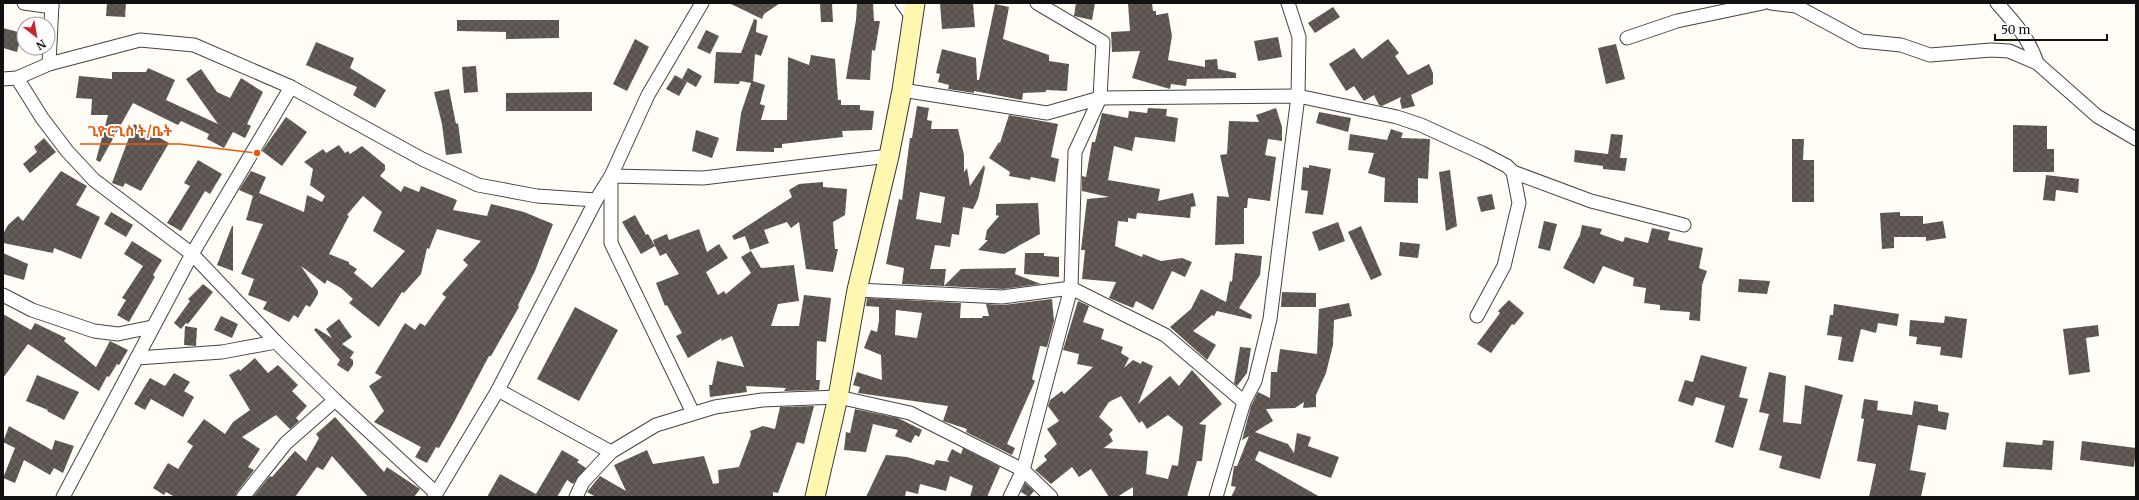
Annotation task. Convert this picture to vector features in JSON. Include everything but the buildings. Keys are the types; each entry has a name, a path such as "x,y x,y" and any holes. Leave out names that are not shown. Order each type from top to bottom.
{"street":[{"path":"24,3 52,5 48,64"},
{"path":"17,78 42,118 67,151 94,180 192,254 276,342 435,495 498,390 596,200 611,176 648,95 702,3"},
{"path":"1010,497 1023,470 1071,288 1075,152 1100,98 1102,42 1037,3"},
{"path":"1216,497 1244,402 1255,381 1270,318 1298,96 1299,37 1288,3"},
{"path":"1627,38 1677,21 1763,3"},
{"path":"1771,3 1796,6 1861,41 1901,46 1930,55 1991,50 2009,51 2037,63 2097,116 2136,139"},
{"path":"1997,3 2021,29 2033,49 2037,63"},
{"path":"815,497 838,397 857,290 889,156 902,90 910,8"},
{"path":"3,79 17,78 48,64 140,40 194,44 291,87 422,159 478,185 536,196 596,200"},
{"path":"63,497 192,254 291,87"},
{"path":"902,90 1047,113 1100,98 1298,96 1397,117 1421,125 1482,153 1507,166 1513,172 1591,201 1684,225"},
{"path":"611,176 703,178 889,156"},
{"path":"1477,316 1504,266 1518,203 1513,172"},
{"path":"611,176 611,243 693,413"},
{"path":"857,290 1002,297 1071,288 1165,335 1244,402"},
{"path":"3,295 32,310 94,330 118,334 152,328"},
{"path":"137,358 222,352 276,342"},
{"path":"498,390 611,452"},
{"path":"576,497 584,482 611,452 656,425 693,413 762,400 838,397 910,412 1023,470 1051,497"},
{"path":"244,497 286,443 335,400"}],"place":[{"name":"ጊዮርጊስ ት/ቤት","path":"257,153"}]}
